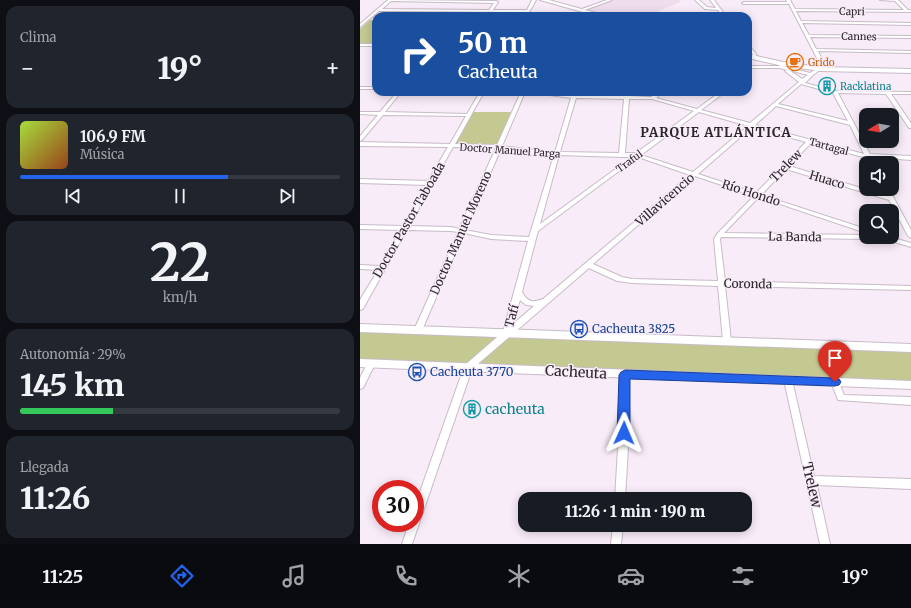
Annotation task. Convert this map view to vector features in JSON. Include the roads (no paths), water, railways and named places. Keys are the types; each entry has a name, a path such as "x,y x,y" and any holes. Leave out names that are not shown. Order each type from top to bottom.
{"main road":[{"path":"535,0 581,12"},
{"path":"543,0 589,12"},
{"path":"752,54 784,62 822,68"},
{"path":"752,55 782,66 911,70"}],"street":[{"path":"377,12 390,0 496,3 490,11"},
{"path":"416,10 426,0"},
{"path":"379,10 528,11 535,0"},
{"path":"581,10 610,0"},
{"path":"697,0 706,8 719,9"},
{"path":"712,0 721,12"},
{"path":"882,0 896,0 909,11"},
{"path":"744,2 789,2 816,50 822,68"},
{"name":"Capri","path":"794,10 909,11"},
{"path":"360,26 372,16"},
{"path":"360,20 372,20"},
{"path":"800,22 911,24"},
{"name":"Cannes","path":"808,36 911,37"},
{"path":"360,45 372,45"},
{"path":"816,50 911,52"},
{"path":"782,66 802,82 835,92 911,93"},
{"path":"752,67 782,66 811,74"},
{"path":"752,70 757,67"},
{"name":"Villavicencio","path":"507,333 811,74 822,68"},
{"path":"360,88 372,88"},
{"path":"835,92 868,156"},
{"path":"888,93 911,127"},
{"path":"360,139 396,96"},
{"name":"Doctor Pastor Taboada","path":"360,307 480,96"},
{"name":"Doctor Manuel Moreno","path":"418,330 521,96"},
{"name":"Tafí","path":"424,496 468,367 507,333 532,239 574,96"},
{"path":"622,154 627,96"},
{"name":"Tartagal","path":"640,96 698,110 868,156"},
{"name":"Traful","path":"535,230 717,96"},
{"path":"776,105 852,124"},
{"path":"360,113 469,115"},
{"name":"Trelew","path":"719,235 810,141"},
{"name":"Doctor Manuel Parga","path":"360,144 499,147 529,152 557,154 636,155"},
{"name":"Río Hondo","path":"636,155 859,230"},
{"name":"Tartagal","path":"899,157 911,158"},
{"name":"Huaco","path":"785,167 891,199"},
{"path":"360,182 430,183"},
{"path":"890,196 911,236"},
{"path":"360,227 462,231 491,237 532,239"},
{"path":"719,235 717,239 727,341"},
{"name":"La Banda","path":"719,235 859,237"},
{"path":"899,242 911,245"},
{"name":"Coronda","path":"588,265 626,281 911,288"},
{"path":"360,267 382,268"},
{"path":"518,292 525,302 531,304 546,301"},
{"path":"360,328 911,348"},
{"name":"Cacheuta","path":"360,363 625,375 911,385"},
{"path":"360,386 371,364"},
{"path":"620,492 625,375"},
{"name":"Trelew","path":"788,380 825,544"},
{"path":"835,382 841,398 911,402"},
{"path":"811,480 911,484"},
{"name":"Tafí","path":"407,544 411,532"},
{"path":"616,544 617,532"}],"place":[{"name":"Grido","path":"795,62"},
{"name":"Racklatina","path":"827,86"},
{"name":"Cacheuta 3825","path":"579,329"},
{"name":"Cacheuta 3770","path":"417,372"},
{"name":"cacheuta","path":"472,409"}],"district":[{"name":"PARQUE ATLÁNTICA","path":"716,132"}]}
